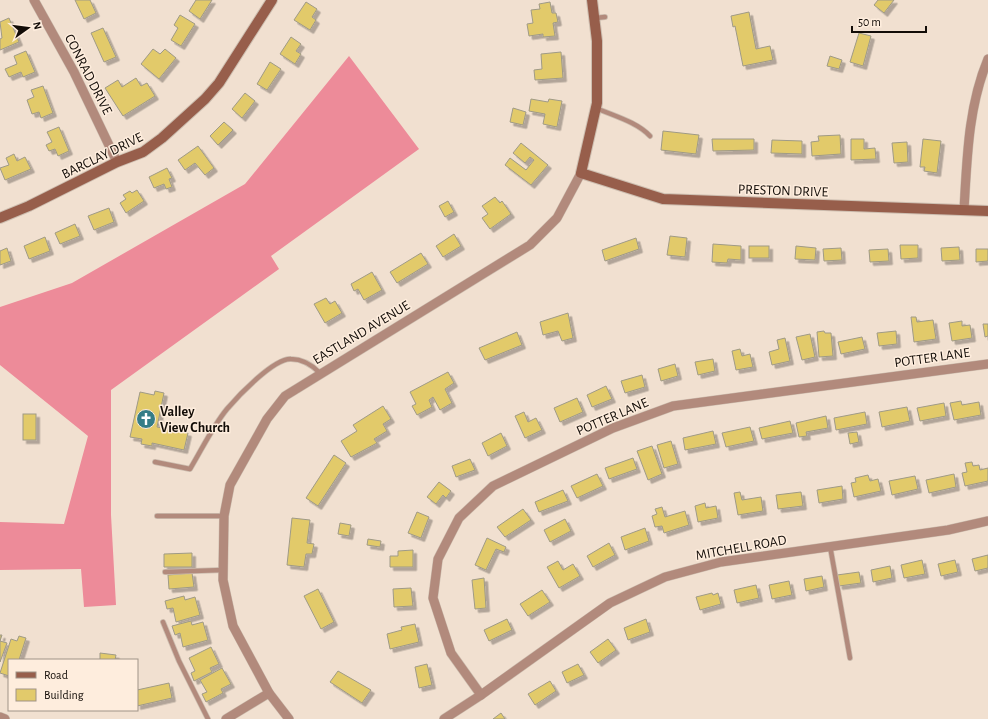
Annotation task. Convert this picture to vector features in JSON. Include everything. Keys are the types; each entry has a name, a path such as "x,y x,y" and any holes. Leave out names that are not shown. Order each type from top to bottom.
{"street":[{"name":"CONRAD DRIVE","path":"34,0 74,72 117,162"},
{"name":"BARCLAY DRIVE","path":"0,218 29,206 117,162 142,152 162,138 205,99 219,83 272,0"},
{"name":"EASTLAND AVENUE","path":"289,719 269,693 233,626 222,580 224,516 230,485 267,419 285,396 320,373 530,245 557,218 581,173 596,108 597,41 600,18 592,0"},
{"path":"964,210 970,126 979,80 988,59"},
{"name":"PRESTON DRIVE","path":"581,173 663,199 988,211"},
{"name":"POTTER LANE","path":"481,695 452,653 434,598 438,560 459,518 493,486 613,428 673,406 988,364"},
{"name":"MITCHELL ROAD","path":"444,719 481,695 610,603 666,577 721,562 948,530 988,522"},
{"path":"226,719 269,693"},
{"path":"0,717 6,719"}],"lane":[{"path":"596,108 624,120 646,132 650,136"},
{"path":"155,462 190,468 227,409 256,379 273,366 290,358 309,363 320,373"},
{"path":"157,516 224,516"},
{"path":"830,546 850,658"},
{"path":"165,572 223,570"},
{"path":"163,622 193,691 208,719"}],"shaded area":[{"path":"349,56 419,149 271,256 279,269 111,390 111,515 116,605 84,607 81,569 0,570 0,522 64,524 88,436 0,365 0,307 72,283 245,184"}],"building":[{"path":"75,0 90,0 96,13 84,19"},
{"path":"196,0 212,0 200,19 189,11"},
{"path":"878,0 894,0 884,13 874,5"},
{"path":"306,2 317,9 312,17 316,20 310,30 294,20"},
{"path":"550,2 552,13 556,13 558,22 553,23 555,36 543,37 543,34 529,36 527,24 533,23 531,10 540,9 539,4"},
{"path":"749,12 756,49 770,46 773,60 743,66 735,26 733,27 731,16"},
{"path":"180,15 195,24 181,46 171,40 178,28 174,25"},
{"path":"9,18 19,42 0,50 0,39 2,38 0,22"},
{"path":"103,28 116,57 104,62 91,33"},
{"path":"859,33 871,36 863,66 850,62"},
{"path":"291,37 301,44 296,51 301,54 295,64 280,54"},
{"path":"153,49 160,54 165,49 176,58 159,79 141,64"},
{"path":"26,51 35,72 23,77 21,72 9,77 5,69 17,64 14,56"},
{"path":"561,52 563,78 535,80 534,70 542,69 541,54"},
{"path":"830,56 842,60 839,69 827,66"},
{"path":"270,62 281,69 267,90 257,84"},
{"path":"136,78 141,86 147,83 155,96 123,116 105,88 118,80 122,87"},
{"path":"43,86 53,113 41,118 39,112 32,114 27,100 34,97 31,90"},
{"path":"245,93 255,101 242,118 232,109"},
{"path":"531,99 548,102 549,99 562,101 557,127 543,124 545,114 529,111"},
{"path":"513,108 526,112 523,125 510,122"},
{"path":"224,122 233,130 218,145 210,136"},
{"path":"59,127 69,151 58,156 55,149 49,151 46,145 52,142 47,132"},
{"path":"663,131 699,135 696,154 661,150"},
{"path":"840,135 841,154 812,156 811,142 819,141 818,136"},
{"path":"712,139 754,139 754,150 713,151"},
{"path":"851,139 864,139 864,149 875,148 876,159 851,160"},
{"path":"923,139 941,141 937,173 924,171 925,167 920,167"},
{"path":"772,140 802,141 802,154 771,153"},
{"path":"907,142 908,162 894,163 892,143"},
{"path":"521,143 548,165 531,185 505,165 510,158 526,170 534,160 530,157 525,163 513,153"},
{"path":"198,146 214,168 205,175 195,163 185,170 178,160"},
{"path":"14,154 17,161 25,157 31,169 5,180 0,168 9,165 6,158"},
{"path":"167,168 172,178 169,179 172,187 166,189 164,184 154,188 149,177"},
{"path":"137,190 144,201 126,213 120,203 126,199 123,195 130,191 132,193"},
{"path":"495,197 500,203 502,201 511,214 490,229 482,218 488,214 482,206"},
{"path":"448,201 454,212 445,217 439,206"},
{"path":"109,208 114,222 94,230 88,216"},
{"path":"75,224 80,236 60,244 55,233"},
{"path":"454,234 461,246 443,257 436,246"},
{"path":"670,236 687,238 685,257 667,255"},
{"path":"45,237 50,251 29,259 24,246"},
{"path":"636,238 639,249 605,261 602,250"},
{"path":"713,244 741,246 741,260 728,259 727,263 712,262"},
{"path":"900,245 918,245 918,258 901,259"},
{"path":"749,246 769,246 769,258 749,258"},
{"path":"796,246 816,248 815,260 795,259"},
{"path":"959,247 960,260 942,261 941,248"},
{"path":"7,248 11,261 0,265 0,251"},
{"path":"841,248 842,260 824,261 823,249"},
{"path":"888,249 889,261 870,262 869,250"},
{"path":"976,249 988,249 988,261 976,262"},
{"path":"421,253 428,264 397,283 390,272"},
{"path":"372,272 382,290 364,300 358,289 354,291 351,284"},
{"path":"326,298 330,304 335,301 342,313 325,323 314,304"},
{"path":"568,313 573,338 562,341 558,331 543,335 540,322"},
{"path":"911,317 916,317 917,322 933,320 936,339 914,342"},
{"path":"962,321 962,326 970,325 972,338 952,341 949,323"},
{"path":"983,324 988,324 988,336 985,337"},
{"path":"824,331 825,333 831,333 833,356 819,357 817,332"},
{"path":"896,331 897,344 879,346 877,333"},
{"path":"517,332 522,345 485,360 479,348"},
{"path":"810,334 815,357 802,360 796,337"},
{"path":"862,337 865,349 841,354 838,342"},
{"path":"785,338 790,361 772,365 769,352 779,349 777,340"},
{"path":"740,349 742,356 750,354 753,367 736,370 732,351"},
{"path":"713,359 715,371 698,375 695,362"},
{"path":"675,364 678,376 661,381 658,369"},
{"path":"448,372 454,383 445,389 452,403 440,410 433,397 429,400 432,407 417,415 412,406 416,404 410,392"},
{"path":"642,375 645,387 625,393 621,381"},
{"path":"606,386 612,399 592,407 587,395"},
{"path":"155,391 164,393 157,427 188,433 184,450 152,443 152,446 141,444 142,439 130,437 140,392 154,395"},
{"path":"577,398 583,412 560,422 554,408"},
{"path":"961,401 962,405 979,402 981,415 954,420 950,403"},
{"path":"944,403 946,416 920,421 917,408"},
{"path":"383,406 391,419 383,424 387,431 374,439 377,443 351,457 341,441 357,431 353,425"},
{"path":"907,407 910,421 882,427 879,412"},
{"path":"524,412 528,422 536,418 542,430 525,438 515,416"},
{"path":"865,412 867,424 836,430 834,418"},
{"path":"23,414 36,414 36,440 23,440"},
{"path":"826,416 828,428 806,432 807,436 799,437 796,423"},
{"path":"790,421 793,433 762,439 759,428"},
{"path":"750,427 754,441 726,447 722,433"},
{"path":"713,431 716,444 685,450 683,438"},
{"path":"857,432 859,442 850,444 848,433"},
{"path":"501,433 507,446 488,456 482,443"},
{"path":"671,441 678,464 664,468 657,445"},
{"path":"652,446 662,474 648,480 637,451"},
{"path":"334,455 346,463 318,506 306,498"},
{"path":"633,458 637,469 609,479 605,468"},
{"path":"470,459 475,470 456,477 452,466"},
{"path":"972,462 973,466 979,465 980,470 988,468 988,481 965,486 962,473 967,472 965,463"},
{"path":"597,474 603,486 577,498 571,486"},
{"path":"954,474 956,487 929,493 926,480"},
{"path":"868,475 870,481 878,479 881,491 854,497 851,483 856,482 855,478"},
{"path":"915,476 918,489 892,495 889,481"},
{"path":"439,482 451,491 446,498 443,495 436,504 427,497"},
{"path":"842,486 843,499 819,503 817,490"},
{"path":"563,490 568,501 539,512 535,502"},
{"path":"740,492 742,500 761,497 763,511 738,515 734,493"},
{"path":"801,492 803,506 778,509 776,495"},
{"path":"705,503 706,508 716,506 718,518 698,522 695,506"},
{"path":"662,507 665,517 685,511 689,525 664,533 662,526 655,527 652,516 657,514 655,509"},
{"path":"523,509 531,520 505,537 497,527"},
{"path":"417,512 429,517 421,538 408,533"},
{"path":"292,518 310,520 307,543 314,544 312,554 306,554 304,567 287,565"},
{"path":"565,519 571,531 550,542 544,530"},
{"path":"340,523 351,525 349,536 338,534"},
{"path":"645,528 649,541 625,550 621,537"},
{"path":"487,538 506,547 504,552 496,549 486,570 475,565"},
{"path":"368,539 381,541 380,547 367,545"},
{"path":"609,543 615,555 593,567 587,556"},
{"path":"413,550 413,567 390,567 390,556 398,556 398,551"},
{"path":"192,553 192,567 164,567 164,554"},
{"path":"988,555 988,568 975,571 972,559"},
{"path":"922,560 925,574 904,578 901,565"},
{"path":"955,560 958,572 941,576 938,564"},
{"path":"558,561 563,570 573,564 580,576 559,588 547,567"},
{"path":"890,566 892,578 873,582 871,570"},
{"path":"859,572 861,583 839,586 837,575"},
{"path":"192,573 194,587 169,589 168,575"},
{"path":"822,576 824,587 806,591 804,579"},
{"path":"484,578 486,608 475,609 472,580"},
{"path":"789,581 792,595 772,599 769,585"},
{"path":"756,585 759,598 737,603 734,590"},
{"path":"411,588 413,606 394,607 393,589"},
{"path":"318,589 334,622 321,629 304,596"},
{"path":"542,590 550,602 528,616 520,604"},
{"path":"712,593 713,595 718,593 721,604 700,610 696,597"},
{"path":"184,596 185,600 195,597 200,615 176,622 173,608 167,609 165,601"},
{"path":"507,619 512,630 489,641 484,630"},
{"path":"646,619 650,632 628,640 624,628"},
{"path":"191,621 192,625 203,622 208,640 183,647 180,633 175,635 172,626"},
{"path":"415,624 419,642 390,649 387,634 402,630 401,627"},
{"path":"19,636 26,638 19,659 8,659 8,676 0,673 11,639 17,641"},
{"path":"608,639 616,650 598,663 590,652"},
{"path":"0,641 7,643 0,662"},
{"path":"211,647 219,664 210,668 212,672 194,681 191,673 195,671 189,658"},
{"path":"100,653 116,655 115,659 100,659"},
{"path":"427,664 432,685 419,688 415,667"},
{"path":"578,664 584,675 567,683 562,672"},
{"path":"222,668 231,684 221,689 223,693 206,702 202,694 207,692 200,680"},
{"path":"338,671 371,690 362,703 330,682"},
{"path":"550,681 556,691 535,705 528,694"},
{"path":"169,683 172,698 138,706 138,690"},
{"path":"501,713 505,719 493,719"}],"place":[{"name":"Valley View Church","path":"146,419"}]}
